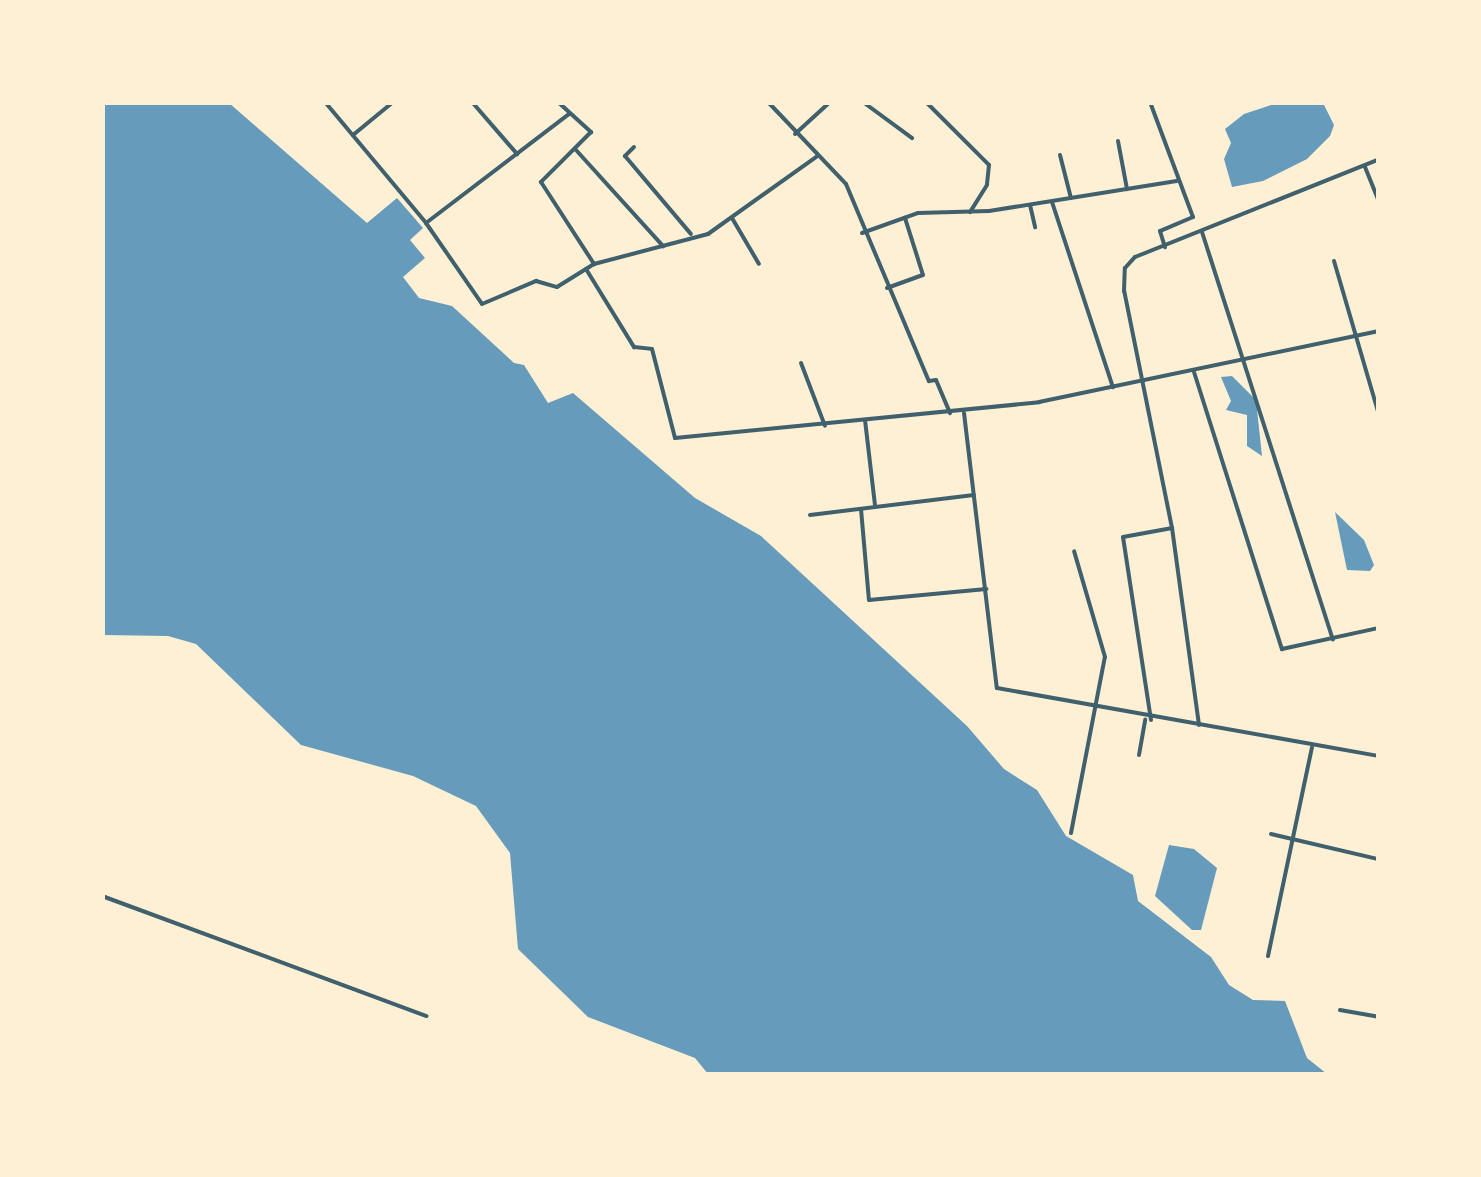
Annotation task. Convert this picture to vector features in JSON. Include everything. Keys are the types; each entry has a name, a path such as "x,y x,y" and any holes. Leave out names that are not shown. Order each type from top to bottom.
{"street":[{"path":"325,102 426,223 482,304 536,281 557,287 594,264 692,236 732,218 816,157"},
{"path":"353,134 394,102"},
{"path":"472,102 517,154"},
{"path":"558,102 591,132 541,182 594,264"},
{"path":"768,102 816,157 846,184 862,233 950,413"},
{"path":"795,134 830,102"},
{"path":"863,102 912,138"},
{"path":"926,102 989,166 987,185 970,212"},
{"path":"1150,102 1176,181 1193,217 1160,232 1164,247"},
{"path":"426,223 570,114"},
{"path":"1118,141 1127,189"},
{"path":"634,147 625,156 692,236"},
{"path":"576,149 664,246"},
{"path":"1060,155 1070,198"},
{"path":"1199,725 1172,528 1124,291 1126,268 1139,256 1378,160"},
{"path":"1365,165 1378,200"},
{"path":"862,233 905,218 1052,202 1176,181"},
{"path":"1052,202 1113,389"},
{"path":"1030,204 1035,227"},
{"path":"732,218 759,264"},
{"path":"887,288 923,275 905,218"},
{"path":"1202,232 1334,639"},
{"path":"1334,261 1378,411"},
{"path":"586,269 634,347 652,350 675,438 950,413 1113,389 1378,332"},
{"path":"801,362 825,426"},
{"path":"1194,372 1282,649 1378,628"},
{"path":"964,411 988,589 996,688 1097,710 1378,756"},
{"path":"865,420 876,507"},
{"path":"810,515 976,494"},
{"path":"861,508 869,600 988,589"},
{"path":"1139,755 1148,719 1123,537 1172,528"},
{"path":"1072,832 1097,710 1095,687 1106,657 1074,551"},
{"path":"1268,956 1312,748"},
{"path":"1271,834 1378,860"},
{"path":"102,896 426,1016"},
{"path":"1340,1010 1378,1017"}],"water":[{"path":"1280,102 1323,103 1334,125 1330,136 1307,159 1263,181 1232,187 1224,159 1231,143 1225,129 1244,114"},
{"path":"102,103 229,103 367,223 397,198 423,228 410,240 425,258 403,277 419,298 452,306 514,363 524,365 548,403 573,393 695,498 761,536 967,726 1004,769 1037,790 1066,836 1133,875 1138,901 1211,957 1229,985 1253,1000 1285,1001 1307,1058 1327,1074 708,1074 695,1058 588,1017 518,949 510,853 476,806 413,776 301,745 196,644 168,636 103,635"},
{"path":"1232,376 1256,400 1262,456 1247,446 1247,415 1226,410 1231,401 1221,377"},
{"path":"1335,512 1364,540 1374,565 1370,571 1347,570"},
{"path":"1169,845 1194,849 1217,868 1201,930 1192,930 1155,896"}]}
